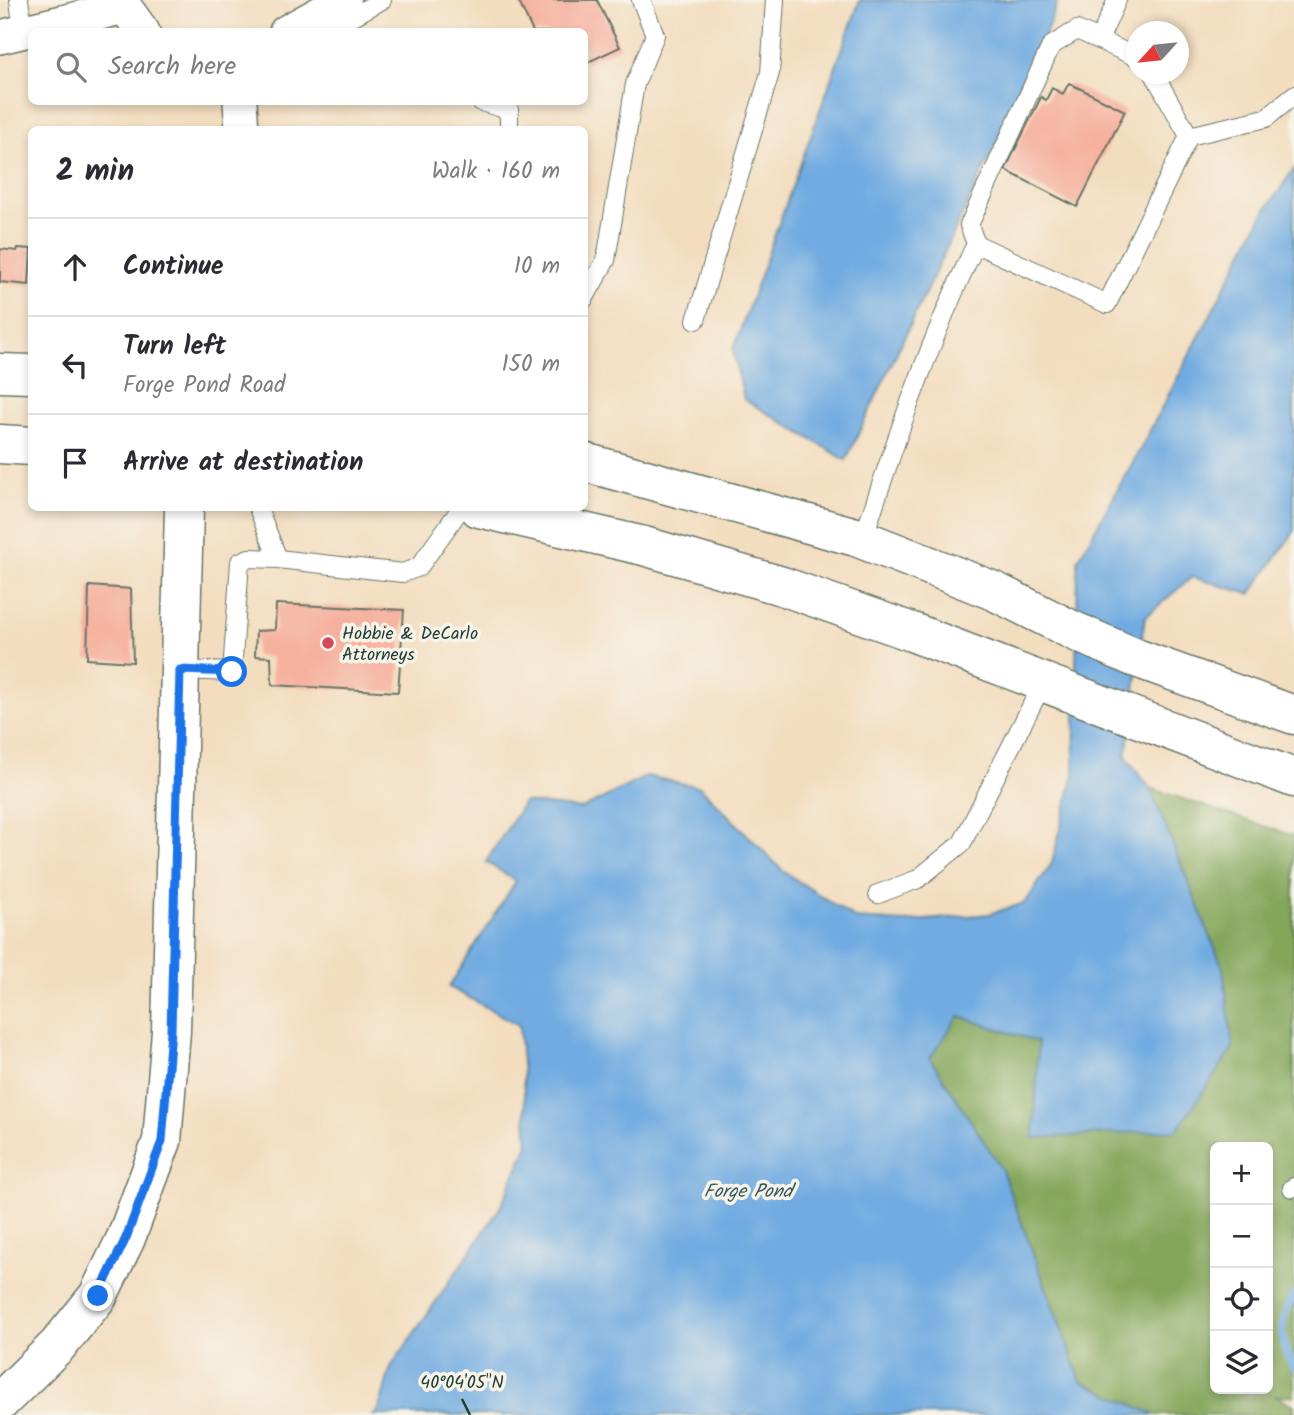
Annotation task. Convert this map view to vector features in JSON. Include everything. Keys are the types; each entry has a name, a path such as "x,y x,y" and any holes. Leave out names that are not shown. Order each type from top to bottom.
{"main road":[{"path":"0,444 28,446"},
{"path":"588,463 863,539 994,591 1136,658 1294,715"},
{"path":"0,1402 58,1345 98,1296 126,1238 162,1141 171,1031 184,511"},
{"path":"492,511 644,546 782,586 1056,686 1294,778"}],"street":[{"path":"293,28 344,0"},
{"path":"14,23 131,13"},
{"path":"240,105 242,126"}],"lane":[{"path":"333,28 382,0"},
{"path":"588,292 606,260 635,84 655,35 641,0"},
{"path":"696,320 770,73 775,0"},
{"path":"1100,40 1117,0"},
{"path":"1126,52 1077,30 1051,46 969,225 976,244 1107,304 1189,136"},
{"path":"1160,84 1189,136"},
{"path":"1189,136 1266,118 1294,95"},
{"path":"492,105 509,110 509,126"},
{"path":"863,539 898,435 950,296 976,244"},
{"path":"259,511 278,559"},
{"path":"180,670 232,672 240,562 249,558 278,559 403,573 419,567 459,511"},
{"path":"878,894 918,879 962,843 1056,686"}],"green space":[{"path":"1150,788 1294,836 1294,1396 1275,1395 1294,1405 1294,1415 1155,1415 1081,1382 1001,1168 930,1058 958,1016 1038,1042 1223,968"}],"water":[{"path":"860,0 1058,0 1038,55 846,460 744,399 733,350"},
{"name":"Forge Pond","path":"1294,169 1294,532 1250,594 1192,577 1145,617 1126,757 1150,788 1223,968 1233,1048 1177,1130 1034,1138 1038,1042 959,1016 930,1058 1001,1168 1081,1381 1155,1415 373,1415 378,1412 391,1367 500,1208 528,1145 519,1025 449,987 516,881 486,862 524,802 582,809 647,776 700,787 783,871 856,919 905,922 989,914 1025,903 1052,863 1074,774 1078,560 1142,446 1264,212"}],"building":[{"path":"518,0 597,0 620,47 588,62 588,28 531,28"},
{"path":"1069,83 1125,111 1077,207 1005,170 1041,97 1046,100 1052,88 1063,94"},
{"path":"18,248 28,249 28,285 0,282 0,249 17,251"},
{"path":"89,586 131,589 133,662 87,659"},
{"name":"Hobbie & DeCarlo Attorneys","path":"276,604 404,610 398,692 272,685 271,657 255,656 256,631 275,630"}],"waterway":[{"path":"1294,1295 1285,1313 1282,1331 1285,1349 1294,1367"}],"place":[{"name":"Hobbie & DeCarlo Attorneys","path":"328,643"}],"route":[{"path":"98,1296 126,1238 162,1141 171,1031 180,670 232,672"}]}
